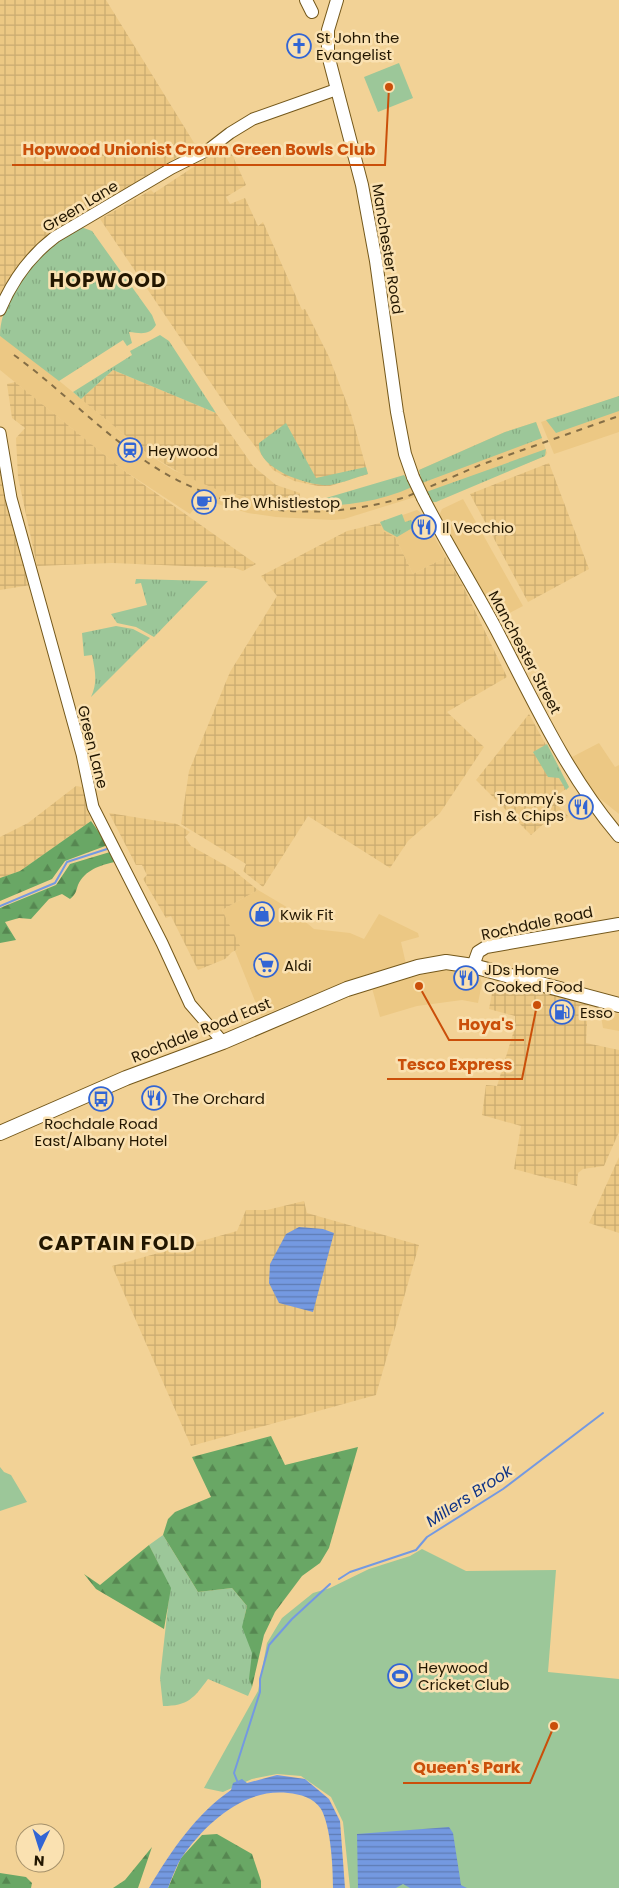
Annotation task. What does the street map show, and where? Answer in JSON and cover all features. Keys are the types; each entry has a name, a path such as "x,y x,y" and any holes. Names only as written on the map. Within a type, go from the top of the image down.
{"highway":[{"name":"Rochdale Road East","path":"0,1133 126,1078 223,1042 347,989 418,967 446,962 473,966 619,1005"}],"main road":[{"path":"306,0 312,12"},
{"name":"Manchester Road","path":"337,0 328,30 328,55 335,90 353,146 362,185 376,262 397,412 405,454 413,476"},
{"name":"Manchester Street","path":"413,476 423,498 493,624 570,770 597,810 619,836"},
{"name":"Rochdale Road","path":"473,966 478,952 486,947 619,924"}],"street":[{"name":"Green Lane","path":"0,310 15,278 42,247 108,206 208,150 230,133 254,119 335,90"},
{"name":"Green Lane","path":"0,433 11,498 82,754 93,807 162,943 190,1004 223,1042"}],"shaded area":[{"path":"0,0 106,0 196,146 66,224 42,242 21,263 0,298"},
{"path":"224,147 231,152 246,185 226,197 230,204 245,198 258,226 263,222 302,310 305,309 329,357 351,414 368,474 330,486 318,486 294,481 273,470 242,429 100,219 151,190 154,193"},
{"path":"0,336 29,356 148,454 173,470 233,494 280,504 315,506 366,501 412,487 415,497 344,519 332,520 276,517 248,513 201,499 190,514 123,470 0,370"},
{"path":"113,370 216,413 253,466 276,485 300,493 299,506 250,498 216,489 187,477 148,454 81,399"},
{"path":"15,382 123,470 256,564 243,571 235,568 112,563 37,566 18,477 16,438 25,428 12,418 7,384"},
{"path":"619,396 619,432 554,454 541,422"},
{"path":"536,422 547,453 545,456 431,502 419,470 505,432"},
{"path":"549,463 589,569 528,602 470,494"},
{"path":"0,464 31,585 0,590"},
{"path":"463,499 523,606 498,619 439,516 442,509"},
{"path":"417,510 420,512 446,557 413,574 395,537 383,531 380,523"},
{"path":"380,523 383,531 395,537 413,574 446,557 462,584 507,677 447,712 484,747 440,813 408,841 390,868 308,816 263,887 243,871 246,864 181,824 189,771 230,672 277,596 261,576 347,531"},
{"path":"529,714 569,787 554,797 553,801 569,817 565,819 557,812 531,835 476,780"},
{"path":"599,743 615,767 619,765 619,814 593,793 573,762 572,757"},
{"path":"76,786 82,787 91,821 20,871 0,878 0,837 28,823"},
{"path":"109,813 177,824 190,832 185,837 191,846 232,869 258,890 222,910 241,948 232,952 225,959 198,970 171,916 166,918 143,879 147,875 142,865 136,865"},
{"path":"258,890 290,909 314,929 350,933 364,939 379,914 418,933 419,937 401,942 406,964 332,987 261,1016 235,951 240,948 222,910"},
{"path":"458,970 480,977 482,983 478,1003 462,1000 417,1006 380,1017 372,988 437,971"},
{"path":"505,978 588,1003 586,1043 619,1050 619,1132 604,1166 583,1169 578,1173 577,1186 514,1169 521,1126 482,1115 486,1085 497,1086 515,1027 515,1016 489,1009 494,983"},
{"path":"609,1012 619,1014 619,1031 603,1028 601,1016"},
{"path":"619,1157 619,1233 589,1223"},
{"path":"304,1201 307,1213 419,1245 376,1395 191,1446 112,1266 237,1231 246,1210 267,1210"}],"green space":[{"path":"399,63 413,98 378,112 364,77"},
{"path":"81,227 92,231 152,315 156,325 147,332 129,332 132,343 127,346 123,340 59,381 0,336 1,323 5,309 18,283 37,259 57,241"},
{"path":"160,335 169,341 216,413 113,370 81,399 73,392 132,355 130,351"},
{"path":"619,396 619,411 556,433 546,420"},
{"path":"536,422 542,438 422,483 419,470 505,432"},
{"path":"286,423 316,478 366,467 368,474 335,484 321,485 298,479 275,468 266,461 260,452 259,443"},
{"path":"546,449 545,456 436,502 431,502 426,492"},
{"path":"404,475 412,487 385,497 342,505 299,506"},
{"path":"402,514 405,522 411,520 414,527 397,537 384,530 380,522"},
{"path":"136,579 208,581 154,637 136,627 117,623 111,614 147,605 141,583 135,584"},
{"path":"116,626 133,629 150,638 91,697 95,686 95,671 92,655 84,656 82,633"},
{"path":"547,744 569,787 566,790 559,778 548,777 533,752"},
{"path":"91,821 108,845 65,861 52,879 0,901 0,878 20,871"},
{"path":"110,852 115,862 89,872 81,880 75,894 70,899 62,894 49,899 31,919 19,918 5,922 16,940 0,943 0,908 56,885 70,864"},
{"path":"271,1436 285,1465 358,1447 329,1548 320,1563 302,1576 275,1612 264,1635 252,1687 249,1679 252,1653 242,1627 247,1606 232,1588 198,1592 163,1535 168,1519 175,1512 211,1497 192,1457"},
{"path":"0,1467 4,1472 11,1475 27,1502 0,1511"},
{"path":"163,1535 198,1592 232,1588 247,1606 244,1626 252,1651 250,1678 252,1687 248,1696 208,1679 190,1700 172,1706 163,1706 160,1678 170,1588 149,1545"},
{"path":"149,1545 171,1588 164,1629 96,1589 84,1574 100,1585"},
{"path":"422,1549 466,1571 556,1570 548,1672 619,1679 619,1888 350,1888 343,1822 331,1797 301,1776 277,1774 252,1779 223,1792 204,1788 258,1691 267,1643 282,1618 313,1593 330,1588 369,1569 410,1556"},
{"path":"217,1834 252,1854 261,1881 261,1888 168,1888 181,1858 202,1835"},
{"path":"152,1847 138,1888 113,1888 125,1880"},
{"path":"0,1873 26,1877 32,1883 31,1888 0,1888"}],"water":[{"path":"299,1227 323,1229 334,1233 313,1312 279,1303 269,1283 270,1264 286,1234"},
{"path":"277,1775 305,1779 329,1799 340,1821 345,1888 333,1888 329,1836 324,1817 318,1805 311,1799 302,1796 288,1793 272,1793 256,1796 241,1802 214,1820 192,1844 180,1861 168,1888 149,1888 185,1834 207,1810 231,1790 233,1783 242,1779 247,1783"},
{"path":"449,1827 453,1833 461,1885 467,1888 410,1888 403,1884 396,1888 358,1888 357,1834"}],"waterway":[{"path":"0,906 55,883 67,862 107,849"},
{"name":"Millers Brook","path":"339,1579 350,1572 416,1550 427,1537 503,1489 603,1413"},
{"name":"Millers Brook","path":"238,1783 234,1773 260,1692 260,1679 269,1645 292,1619 330,1584"}],"railway":[{"path":"14,355 124,446 172,477 203,492 236,503 269,509 303,512 337,510 406,497 480,465 619,416"}],"place":[{"name":"St John the Evangelist","path":"299,46"},
{"name":"Hopwood Unionist Crown Green Bowls Club","path":"389,87"},
{"name":"Heywood","path":"130,450"},
{"name":"The Whistlestop","path":"204,502"},
{"name":"Il Vecchio","path":"424,527"},
{"name":"Tommy's Fish & Chips","path":"581,807"},
{"name":"Kwik Fit","path":"262,914"},
{"name":"Aldi","path":"266,965"},
{"name":"JDs Home Cooked Food","path":"466,978"},
{"name":"Hoya's","path":"419,986"},
{"name":"Tesco Express","path":"537,1005"},
{"name":"Esso","path":"562,1012"},
{"name":"The Orchard","path":"154,1098"},
{"name":"Rochdale Road East/Albany Hotel","path":"101,1099"},
{"name":"Heywood Cricket Club","path":"400,1676"},
{"name":"Queen's Park","path":"554,1726"}],"district":[{"name":"HOPWOOD","path":"108,280"},
{"name":"CAPTAIN FOLD","path":"117,1243"}]}
